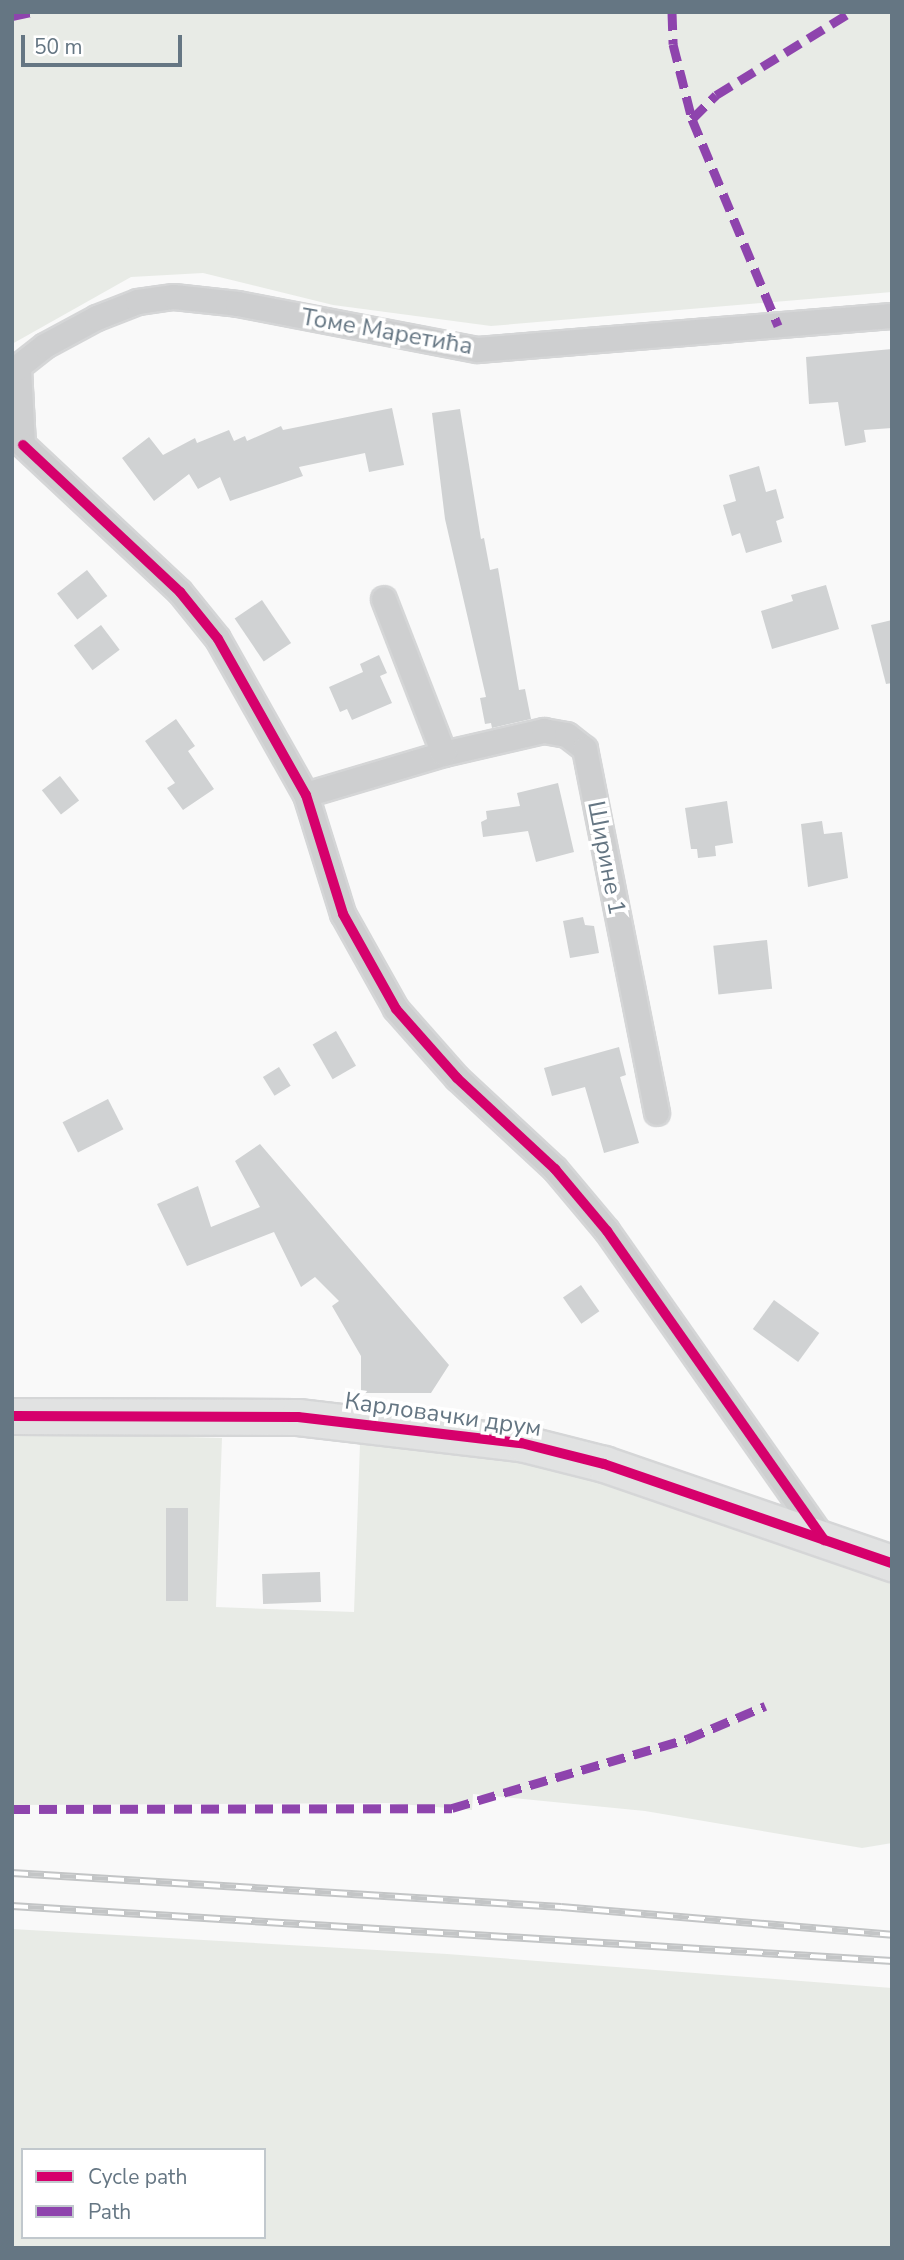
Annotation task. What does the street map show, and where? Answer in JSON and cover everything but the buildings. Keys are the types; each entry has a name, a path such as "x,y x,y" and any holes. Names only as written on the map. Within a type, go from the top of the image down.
{"main road":[{"name":"Карловачки друм","path":"12,1416 298,1417 507,1441 604,1464 892,1563"}],"street":[{"name":"Томе Маретића","path":"18,447 16,370 45,346 97,318 138,302 174,297 238,304 478,350 892,316"},
{"path":"18,447 187,601 231,661 306,795 343,914 396,1009 457,1078 555,1169 607,1231 824,1539"},
{"path":"384,599 444,754"},
{"name":"Ширине 1","path":"306,795 444,754 544,731 567,735 584,749 657,1113"}],"shaded area":[{"path":"12,12 892,12 892,292 491,326 333,305 203,273 131,277 12,344"},
{"path":"12,1432 222,1438 216,1607 354,1612 360,1443 464,1448 599,1476 892,1575 892,1843 862,1848 645,1811 473,1794 472,1810 389,1803 12,1805"},
{"path":"12,1929 447,1954 892,1988 892,2248 12,2248"}],"railway":[{"path":"12,1873 561,1907 892,1935"},
{"path":"12,1906 892,1961"}],"marked path":[{"path":"12,16 31,12"},
{"path":"672,12 673,44 692,119 778,326"},
{"path":"692,119 716,95 851,12"},
{"path":"12,1809 452,1808 687,1739 765,1706"}],"cycle path":[{"path":"23,445 180,592 218,639 306,795 343,914 396,1009 457,1078 555,1169 607,1231 824,1540"},
{"path":"12,1416 298,1417 521,1443 604,1464 892,1563"}]}
